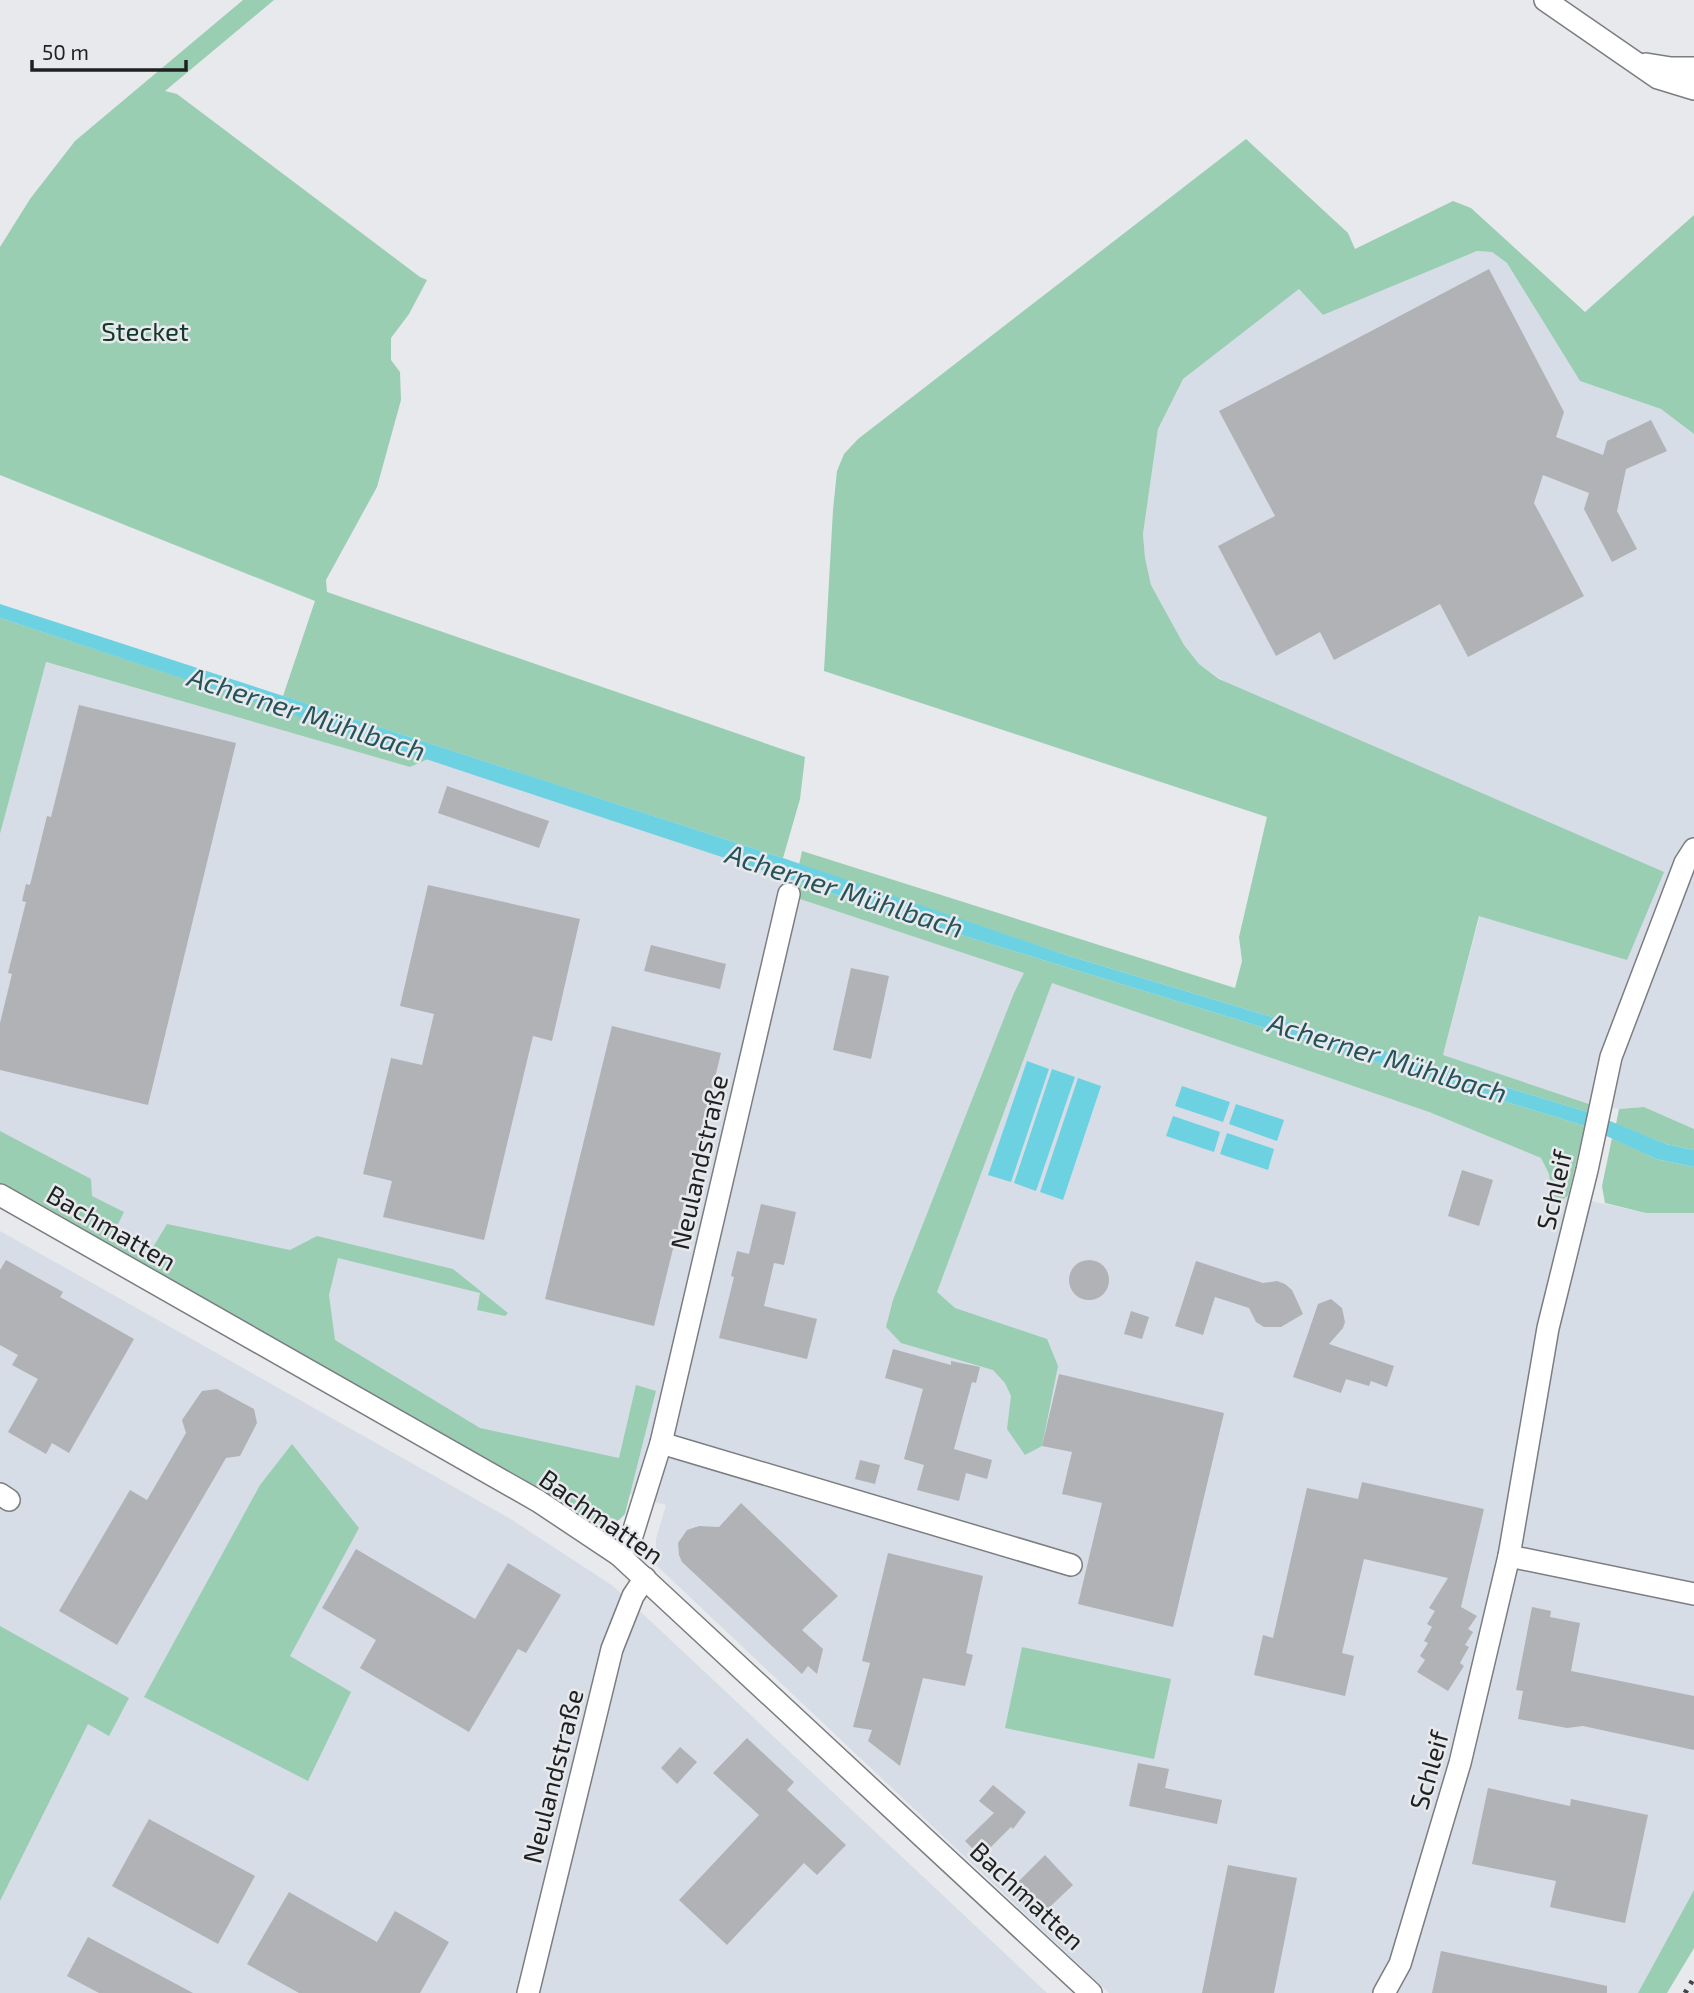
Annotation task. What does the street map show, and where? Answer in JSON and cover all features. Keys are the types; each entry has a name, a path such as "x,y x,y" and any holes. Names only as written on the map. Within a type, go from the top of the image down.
{"street":[{"path":"1545,0 1658,78 1694,89"},
{"path":"1637,62 1671,68 1694,68"},
{"name":"Schleif","path":"1384,1993 1400,1964 1461,1763 1509,1556 1548,1328 1587,1170 1611,1057 1685,863 1694,849"},
{"name":"Neulandstraße","path":"619,1555 631,1539 662,1443 789,894"},
{"name":"Bachmatten","path":"3,1203 537,1501 619,1555 1091,1993"},
{"path":"662,1443 1071,1565"},
{"path":"1509,1556 1694,1594"},
{"name":"Neulandstraße","path":"528,1993 612,1649 633,1596 645,1578"}],"shaded area":[{"path":"1477,251 1492,252 1507,263 1580,381 1661,409 1694,434 1694,1129 1644,1107 1619,1109 1589,1104 1443,1055 1480,915 1627,960 1199,664 1184,645 1151,585 1143,534 1158,429 1182,379 1299,289 1323,315"},
{"path":"45,662 410,767 428,759 797,882 795,897 1429,1112 1541,1158 1549,1174 1551,1195 1560,1200 1568,1196 1646,1213 1694,1213 1694,1890 1638,1993 1109,1993 656,1565 656,1539 666,1505 465,1447 107,1234 0,1143 0,834"},
{"path":"0,1231 509,1518 613,1586 1047,1993 0,1993"}],"green space":[{"name":"Stecket","path":"243,0 274,0 165,91 177,94 427,280 409,314 391,338 391,360 400,372 401,400 377,487 326,580 327,592 805,757 800,799 783,858 283,696 315,601 0,475 0,247 30,199 75,141"},
{"path":"1246,139 1348,233 1355,249 1453,201 1471,208 1585,312 1694,215 1694,434 1661,409 1580,381 1507,263 1492,252 1477,251 1323,315 1299,289 1183,379 1158,429 1143,534 1151,585 1184,645 1199,664 1219,679 1664,872 1627,960 1479,916 1443,1055 1589,1104 1588,1112 1066,955 799,865 802,851 1235,988 1242,961 1239,937 1267,817 824,671 833,510 837,471 844,454 858,439"},
{"path":"0,618 428,759 410,767 46,662 0,834"},
{"path":"797,882 912,920 1585,1126 1568,1196 1560,1201 1551,1195 1549,1174 1541,1158 1429,1112 1052,983 937,1292 955,1308 1047,1339 1058,1366 1042,1446 1025,1455 1007,1429 1011,1396 1005,1383 993,1370 901,1343 886,1327 893,1300 1024,973 794,897"},
{"path":"1644,1107 1694,1129 1694,1150 1666,1144 1616,1124 1619,1109"},
{"path":"0,1131 91,1179 92,1196 124,1212 111,1238 147,1257 167,1224 290,1250 317,1236 453,1269 508,1313 505,1316 477,1310 480,1293 338,1258 329,1295 335,1340 480,1428 619,1458 636,1385 656,1391 625,1514 605,1526 593,1521 0,1183"},
{"path":"1612,1138 1656,1159 1694,1167 1694,1213 1646,1213 1605,1203 1602,1186"},
{"path":"292,1444 359,1528 290,1656 351,1692 308,1781 144,1697 260,1485"},
{"path":"0,1626 129,1698 109,1736 88,1724 0,1901"},
{"path":"1022,1647 1171,1679 1154,1759 1005,1728"},
{"path":"1694,1890 1694,1948 1667,1993 1638,1993"}],"water":[{"name":"Acherner Mühlbach","path":"0,604 783,858 1066,955 1588,1112 1666,1144 1694,1150 1694,1167 1656,1159 1585,1126 912,920 0,618"},
{"path":"1027,1061 1049,1069 1011,1182 988,1175"},
{"path":"1052,1069 1075,1077 1036,1191 1014,1183"},
{"path":"1078,1078 1101,1086 1063,1200 1040,1192"},
{"path":"1182,1086 1230,1102 1223,1122 1175,1106"},
{"path":"1236,1104 1284,1120 1277,1141 1229,1124"},
{"path":"1173,1116 1220,1132 1214,1152 1166,1136"},
{"path":"1227,1133 1274,1149 1268,1170 1220,1154"}],"building":[{"path":"1489,269 1564,412 1556,437 1603,455 1607,441 1651,420 1667,451 1626,469 1617,511 1637,549 1612,562 1584,509 1589,493 1543,475 1534,503 1584,596 1468,657 1440,604 1334,660 1320,632 1276,656 1218,546 1275,516 1219,411"},
{"path":"79,705 236,743 148,1105 0,1070 0,1023 12,974 8,973 26,902 22,901 26,884 30,885 47,816 51,817"},
{"path":"447,786 549,821 539,848 438,813"},
{"path":"428,885 580,919 552,1041 533,1036 484,1240 383,1217 392,1181 363,1174 391,1058 422,1065 434,1014 400,1006"},
{"path":"651,945 726,964 720,989 644,971"},
{"path":"851,968 889,976 871,1059 833,1050"},
{"path":"612,1026 721,1053 654,1326 545,1299"},
{"path":"1462,1170 1493,1180 1479,1226 1448,1216"},
{"path":"761,1204 796,1212 784,1265 774,1263 764,1306 817,1319 807,1359 719,1338 734,1277 731,1276 737,1251 749,1254"},
{"path":"6,1260 63,1292 60,1297 134,1339 69,1453 52,1443 46,1454 8,1432 38,1379 12,1365 18,1355 0,1345 0,1270"},
{"path":"1089,1260 1103,1266 1109,1280 1103,1294 1089,1300 1075,1294 1069,1280 1075,1266"},
{"path":"1196,1261 1263,1283 1277,1281 1285,1284 1292,1290 1303,1314 1281,1327 1264,1327 1256,1322 1249,1308 1215,1297 1203,1335 1175,1326"},
{"path":"1331,1299 1342,1308 1345,1322 1329,1344 1394,1366 1387,1387 1371,1381 1369,1386 1346,1379 1341,1393 1293,1377 1318,1304"},
{"path":"1131,1311 1149,1317 1142,1339 1124,1334"},
{"path":"893,1349 951,1365 951,1361 980,1367 976,1383 972,1382 954,1449 992,1460 987,1479 966,1473 959,1501 917,1490 924,1465 904,1459 923,1389 885,1378"},
{"path":"1059,1374 1224,1413 1173,1627 1078,1604 1102,1503 1062,1494 1072,1452 1042,1446"},
{"path":"217,1389 254,1409 257,1423 240,1456 226,1458 117,1645 59,1611 130,1490 147,1500 186,1433 182,1420 202,1391"},
{"path":"860,1460 880,1465 875,1484 855,1479"},
{"path":"1362,1482 1484,1509 1461,1607 1477,1616 1468,1629 1473,1632 1465,1645 1469,1647 1460,1663 1464,1666 1448,1691 1417,1672 1425,1660 1420,1656 1428,1643 1424,1641 1432,1627 1427,1624 1435,1611 1429,1608 1448,1578 1364,1559 1342,1653 1354,1656 1345,1696 1254,1675 1263,1635 1273,1638 1307,1488 1358,1499"},
{"path":"741,1503 838,1596 802,1630 823,1649 817,1674 808,1666 802,1674 682,1562 678,1543 687,1530 699,1526 719,1527"},
{"path":"356,1549 475,1619 508,1563 561,1595 526,1653 518,1649 469,1732 360,1668 376,1640 322,1608"},
{"path":"888,1553 983,1576 966,1653 973,1655 965,1686 923,1678 900,1766 868,1741 872,1730 853,1727 870,1663 862,1661"},
{"path":"1532,1607 1551,1611 1550,1617 1580,1623 1571,1671 1694,1696 1694,1750 1583,1726 1567,1728 1518,1719 1523,1691 1516,1690"},
{"path":"747,1738 794,1782 787,1790 846,1845 817,1875 804,1863 727,1945 679,1900 759,1815 713,1773"},
{"path":"680,1747 697,1762 677,1784 661,1768"},
{"path":"1138,1763 1169,1769 1165,1788 1222,1800 1217,1824 1129,1806"},
{"path":"993,1785 1026,1812 1013,1829 1011,1827 981,1857 965,1841 994,1813 979,1801"},
{"path":"1488,1788 1570,1806 1571,1799 1648,1815 1625,1923 1550,1907 1556,1881 1472,1864"},
{"path":"149,1819 255,1876 218,1944 112,1886"},
{"path":"1045,1855 1073,1885 1038,1918 1010,1890"},
{"path":"1228,1865 1297,1878 1274,1993 1202,1993"},
{"path":"289,1892 377,1942 395,1911 449,1942 420,1993 299,1993 247,1964"},
{"path":"88,1937 193,1993 99,1993 67,1976"},
{"path":"1441,1951 1607,1986 1607,1993 1432,1993"}],"railway":[{"path":"1685,1993 1694,1978"}]}
